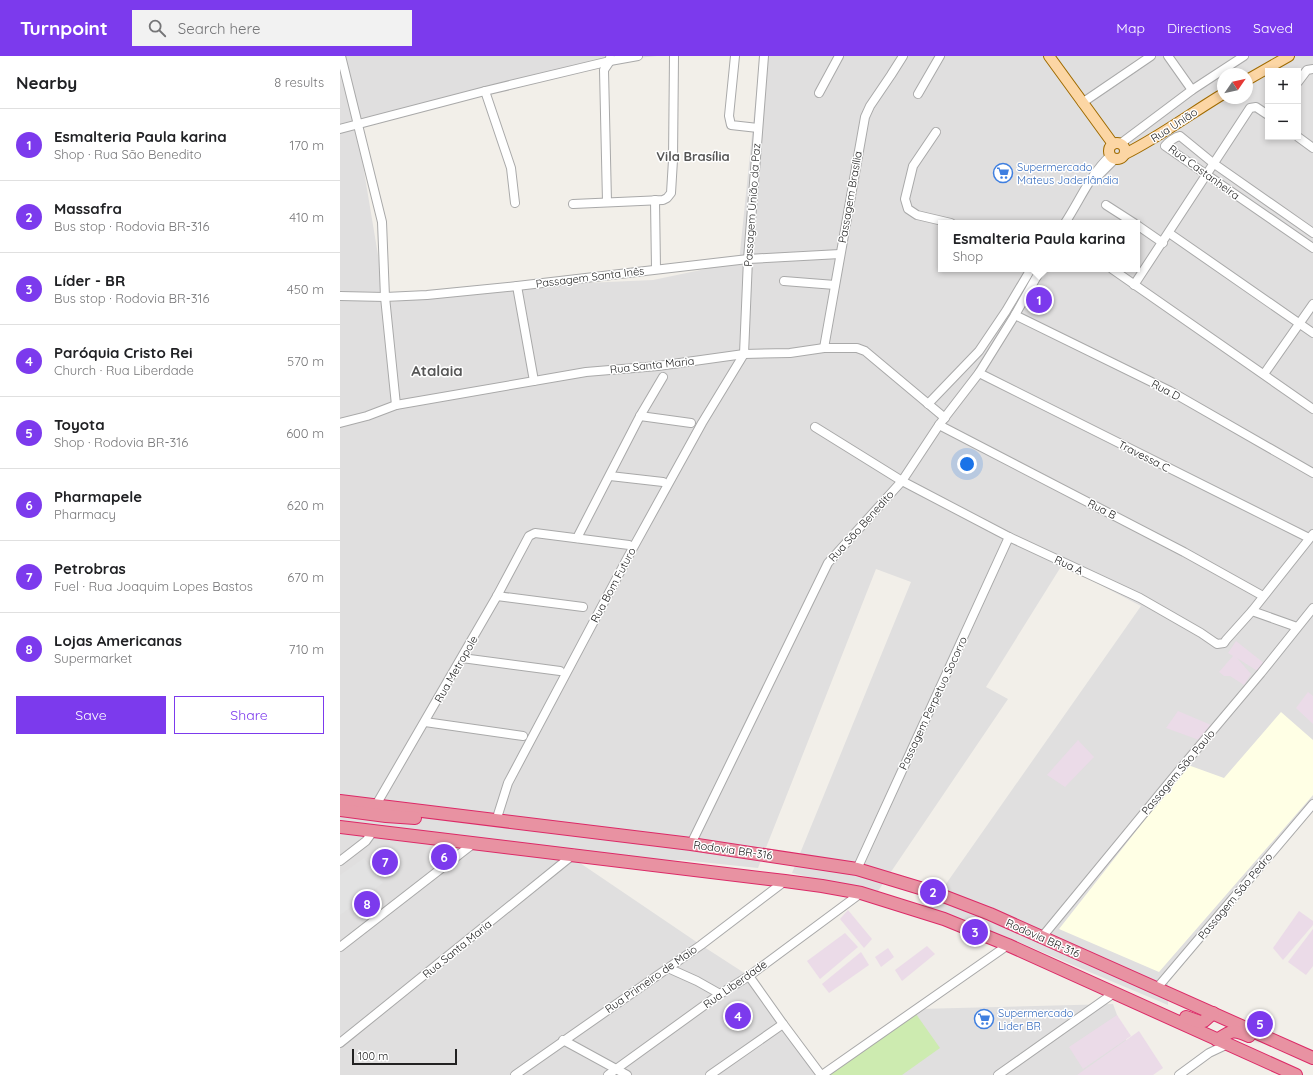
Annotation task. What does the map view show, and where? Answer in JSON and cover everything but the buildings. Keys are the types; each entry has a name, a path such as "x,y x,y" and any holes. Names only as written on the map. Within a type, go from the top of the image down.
{"highway":[{"name":"Rodovia BR-316","path":"340,801 691,844 857,869 933,892 990,914 1213,1012 1313,1058"},
{"path":"340,810 386,816 428,819 447,814"},
{"name":"Rodovia BR-316","path":"340,827 574,854 822,886 861,893 944,919 1008,946 1296,1075"},
{"path":"1131,1001 1155,1003 1200,1022 1204,1021 1213,1012"},
{"path":"1223,1042 1232,1031 1236,1031 1306,1062 1313,1063"}],"main road":[{"path":"1253,77 1289,56"},
{"path":"1054,57 1082,103 1117,144 1125,149 1125,154 1120,159 1112,157 1110,148 1117,144"},
{"name":"Rua União","path":"1125,154 1144,144 1217,98"}],"street":[{"path":"340,56 382,222 385,297 396,405"},
{"path":"340,129 610,58 638,56"},
{"path":"573,204 659,200 667,198 671,193 673,160 674,56"},
{"path":"735,56 729,116 731,125 758,128"},
{"name":"Passagem União da Paz","path":"744,354 748,259 764,56"},
{"path":"819,93 839,56"},
{"name":"Passagem Brasília","path":"824,348 865,117 870,106 903,56"},
{"path":"918,94 940,56"},
{"path":"1082,103 1151,56"},
{"path":"1168,56 1192,90"},
{"path":"1117,144 1192,90 1244,56"},
{"path":"607,202 604,70 610,58"},
{"path":"1301,79 1310,70"},
{"path":"485,91 511,168 515,203"},
{"path":"1134,285 1250,108 1256,107 1265,113"},
{"path":"936,132 913,166 905,199 908,209 917,215 939,220"},
{"name":"Rua Castanheira","path":"1313,233 1213,163 1180,136 1176,137 1167,144 1166,146 1313,248"},
{"path":"1301,139 1313,148"},
{"path":"1067,220 1100,166 1112,157"},
{"path":"656,269 659,200"},
{"path":"1106,205 1129,220"},
{"path":"1140,227 1163,242"},
{"path":"1169,233 1313,333"},
{"name":"Passagem Santa Inês","path":"340,296 385,297 517,286 748,259 840,254"},
{"path":"928,404 979,351 1006,311 1029,272"},
{"name":"Rua São Benedito","path":"691,844 822,571 841,547 902,481 939,425 979,373 1039,272"},
{"path":"1116,272 1313,409"},
{"path":"784,281 835,285"},
{"path":"517,286 534,381"},
{"path":"1264,374 1313,304"},
{"name":"Rua D","path":"1015,315 1170,391 1313,473"},
{"name":"Rua Santa Maria","path":"340,423 367,416 396,405 586,372 663,365 744,354 790,353 824,348 857,348 865,350 944,418"},
{"name":"Rua Bom Futuro","path":"496,821 508,783 522,756 628,557 702,423 744,354"},
{"name":"Travessa C","path":"979,373 1311,536"},
{"path":"629,544 578,538 640,416 663,377"},
{"path":"640,416 691,423"},
{"name":"Rua B","path":"939,425 1184,552 1263,596"},
{"name":"Rua A","path":"815,427 902,481 1009,537 1140,598 1201,633 1217,644 1224,642 1252,611"},
{"path":"610,476 663,482"},
{"name":"Rua Metropole","path":"376,805 462,658 529,536 535,533 578,538"},
{"path":"1297,627 1252,611 1311,536"},
{"name":"Passagem Perpetuo Socorro","path":"857,869 1009,537"},
{"path":"497,596 583,607"},
{"name":"Passagem São Paulo","path":"1042,937 1313,608"},
{"path":"462,658 560,671"},
{"path":"425,722 523,736"},
{"name":"Passagem São Pedro","path":"1157,988 1313,804"},
{"path":"340,861 366,841 374,830"},
{"path":"340,947 475,842"},
{"name":"Rua Santa Maria","path":"340,1043 574,854"},
{"name":"Rua Primeiro de Maio","path":"515,1075 701,945 785,881"},
{"name":"Rua Liberdade","path":"608,1075 720,994 749,976 861,893"},
{"path":"749,976 822,1075 1008,946"},
{"path":"668,968 697,981 720,994"},
{"path":"998,1075 1114,993"},
{"path":"710,1075 783,1024"},
{"path":"563,1040 627,1075"},
{"path":"1179,1075 1223,1042"},
{"path":"1209,1053 1223,1042"}],"shaded area":[{"path":"340,56 657,56 610,61 606,66 358,124 357,129 385,297 383,303 517,286 653,280 739,262 760,56 1313,56 1313,811 1168,982 1168,1005 1002,935 927,911 1141,606 1062,565 986,687 1008,699 876,894 792,873 911,582 876,569 758,868 682,860 580,863 749,976 821,1075 340,1075"},
{"path":"1236,641 1265,664 1259,672 1237,658 1251,674 1244,685 1230,676 1224,676 1219,672 1233,656 1228,653"},
{"path":"1308,692 1313,696 1313,724 1296,708"},
{"path":"1178,711 1211,725 1199,740 1166,728"},
{"path":"1281,712 1313,740 1313,795 1159,972 1059,929 1188,765 1224,778"},
{"path":"1078,740 1094,757 1065,787 1047,775"},
{"path":"364,858 383,883 340,915 340,875"},
{"path":"848,910 872,939 864,948 840,919"},
{"path":"1299,911 1313,921 1313,925 1283,960 1273,948"},
{"path":"1313,929 1313,966 1306,975 1288,962"},
{"path":"845,933 858,947 820,979 807,961"},
{"path":"927,946 935,954 902,981 895,970"},
{"path":"888,948 894,957 881,967 875,957"},
{"path":"861,952 869,965 829,993 822,984"},
{"path":"1113,1004 1139,1075 822,1075 917,1009"},
{"path":"1117,1015 1131,1036 1083,1069 1069,1047"},
{"path":"1139,1031 1163,1068 1153,1075 1077,1075"}],"green space":[{"path":"916,1014 940,1048 902,1075 828,1075"}],"place":[{"name":"Supermercado Mateus Jaderlândia","path":"1003,173"},
{"name":"Esmalteria Paula karina","path":"1039,300"},
{"name":"Pharmapele","path":"444,857"},
{"name":"Petrobras","path":"385,862"},
{"name":"Massafra","path":"933,892"},
{"name":"Lojas Americanas","path":"367,904"},
{"name":"Líder - BR","path":"975,932"},
{"name":"Paróquia Cristo Rei","path":"738,1016"},
{"name":"Supermercado Lider BR","path":"984,1019"},
{"name":"Toyota","path":"1260,1024"}],"district":[{"name":"Vila Brasília","path":"693,156"},
{"name":"Atalaia","path":"437,370"}]}
